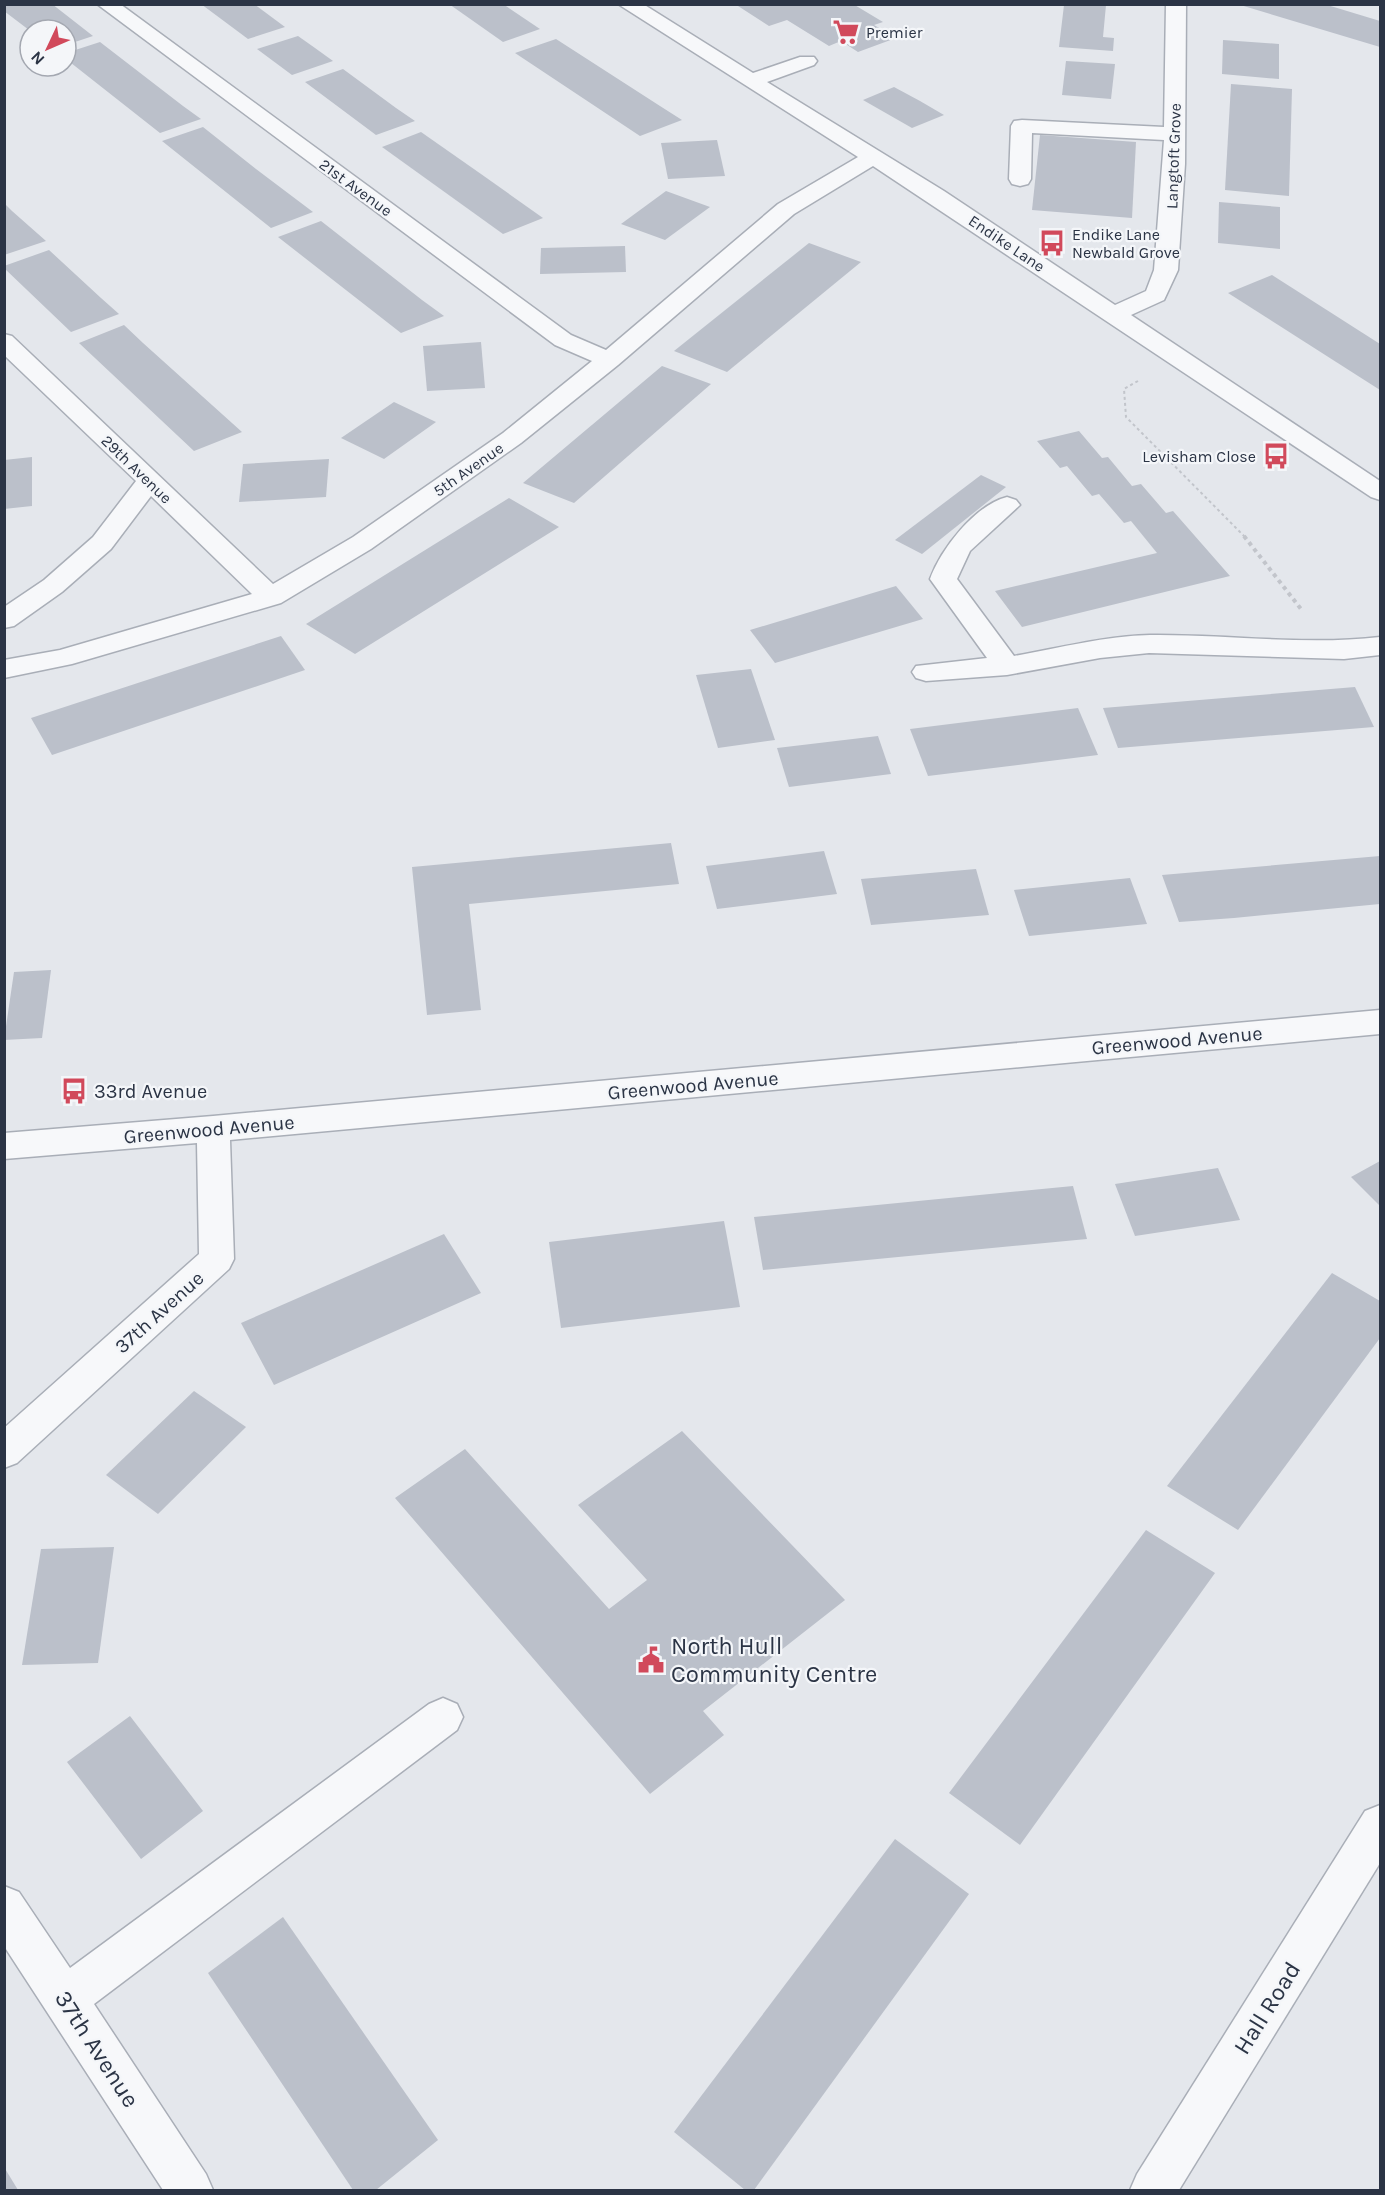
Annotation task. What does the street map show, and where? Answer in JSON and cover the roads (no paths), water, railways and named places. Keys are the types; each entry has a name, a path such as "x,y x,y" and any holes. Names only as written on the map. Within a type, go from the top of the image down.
{"street":[{"name":"21st Avenue","path":"107,4 564,339 609,360"},
{"name":"Endike Lane","path":"628,4 936,196 1380,492"},
{"name":"Langtoft Grove","path":"1114,314 1156,295 1166,270 1174,164 1176,4"},
{"path":"750,81 807,61"},
{"path":"1020,179 1022,126 1174,134"},
{"name":"5th Avenue","path":"4,669 62,658 271,597 372,537 512,438 609,360 786,210 873,157"},
{"name":"29th Avenue","path":"4,341 271,597"},
{"path":"4,620 52,586 102,543 149,481"},
{"path":"1006,505 963,541 949,560 943,579 1007,666"},
{"path":"926,672 1007,666 1100,649 1149,644 1327,650 1380,646"},
{"name":"Greenwood Avenue","path":"4,1146 213,1129 1380,1022"},
{"name":"37th Avenue","path":"4,1452 217,1259 213,1129"},
{"path":"64,1999 442,1717"},
{"name":"Hall Road","path":"1153,2190 1380,1825"},
{"name":"37th Avenue","path":"4,1907 190,2190"}],"place":[{"name":"Premier","path":"846,32"},
{"name":"Endike Lane Newbald Grove","path":"1052,243"},
{"name":"Levisham Close","path":"1276,456"},
{"name":"33rd Avenue","path":"74,1091"},
{"name":"North Hull Community Centre","path":"651,1660"}]}
